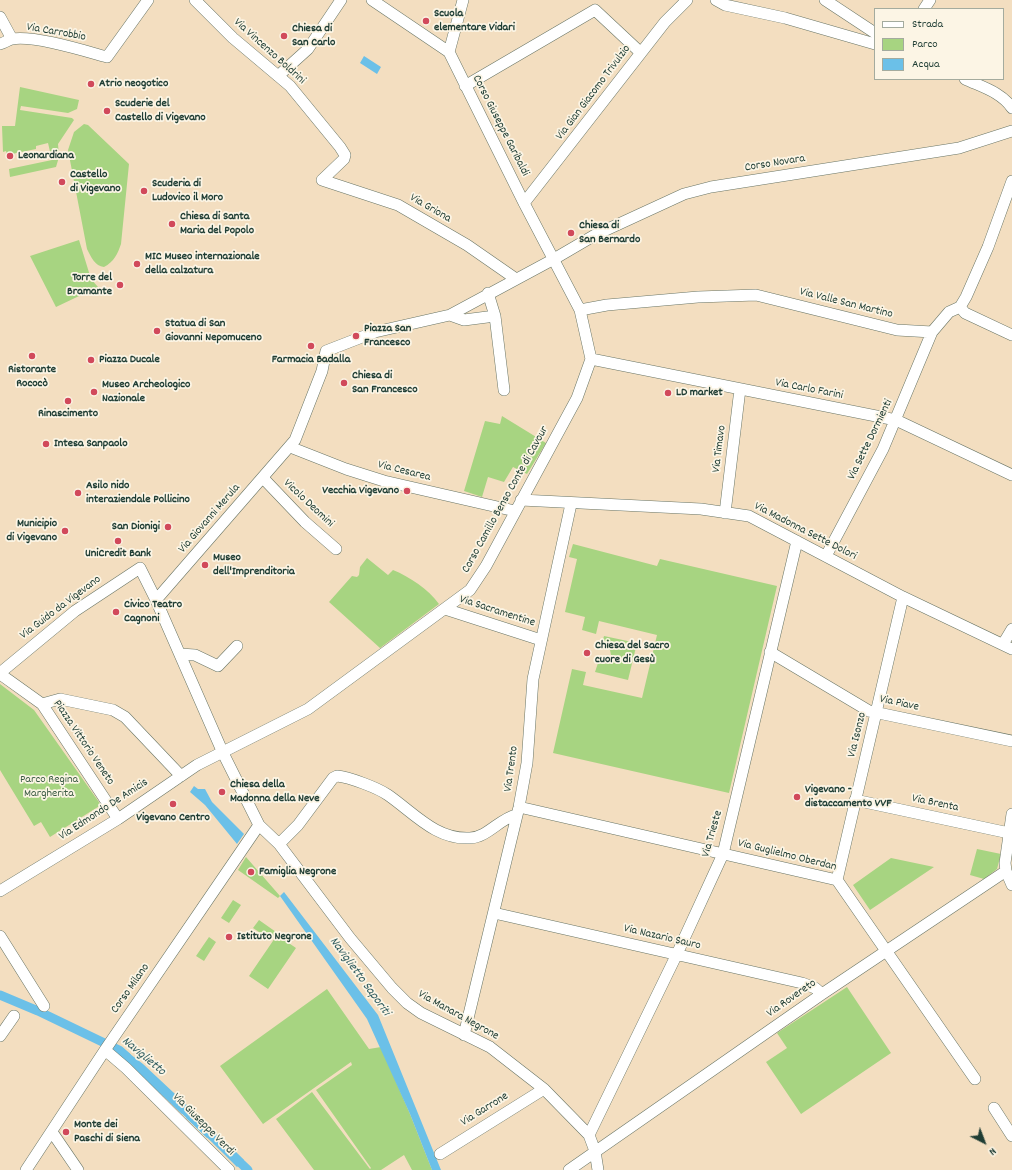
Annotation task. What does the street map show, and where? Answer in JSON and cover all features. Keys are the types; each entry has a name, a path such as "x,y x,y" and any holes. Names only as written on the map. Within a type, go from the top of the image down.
{"street":[{"name":"Via Carrobbio","path":"0,44 12,39 64,45 107,57 148,0"},
{"name":"Via Vincenzo Boldrini","path":"195,0 234,38 290,86 345,155 344,159 322,180"},
{"path":"278,76 308,49 341,0"},
{"path":"372,0 449,52 463,0"},
{"name":"Via Gian Giacomo Trivulzio","path":"524,203 665,22 687,0"},
{"path":"716,0 725,5 785,18 874,44"},
{"path":"826,0 874,32"},
{"path":"466,86 595,10 641,53"},
{"path":"0,17 12,39"},
{"name":"Corso Giuseppe Garibaldi","path":"449,52 524,203 554,259"},
{"path":"967,80 997,94 1007,101 1012,108"},
{"name":"Corso Novara","path":"450,315 488,293 554,259 595,235 684,194 711,187 960,148 1012,131"},
{"name":"Via Griona","path":"322,180 398,205 467,245 516,279"},
{"path":"932,332 948,312 960,307 988,247 1011,185"},
{"path":"554,259 580,310 591,359"},
{"path":"488,293 495,316 504,390"},
{"name":"Via Valle San Martino","path":"580,310 608,305 698,297 756,295 897,330 932,332"},
{"path":"960,307 966,313 1012,335"},
{"path":"450,315 464,320 495,316"},
{"name":"Via Giovanni Merula","path":"156,600 295,440 308,410 330,350 375,332 450,315"},
{"name":"Via Sette Dormienti","path":"826,556 896,420 932,332"},
{"name":"Via Carlo Farini","path":"591,359 896,420 1012,475"},
{"name":"Corso Camillo Benso Conte di Cavour","path":"223,753 308,710 470,590 476,583 577,398 591,359"},
{"name":"Via Timavo","path":"726,513 740,389"},
{"name":"Via Cesarea","path":"286,450 384,481 515,511"},
{"name":"Vicolo Deomini","path":"263,478 305,522 336,549"},
{"name":"Via Madonna Sette Dolori","path":"521,500 571,504 701,510 749,516 903,597 1007,646"},
{"name":"Via Trento","path":"464,1034 494,913 527,763 533,679 571,504"},
{"name":"Via Trieste","path":"589,1135 677,954 723,854 797,541"},
{"name":"Via Manara Negrone","path":"140,568 156,600 223,753 259,825 279,844 350,938 392,988 421,1013 490,1047 544,1089 589,1135 595,1151 598,1170"},
{"name":"Via Guido da Vigevano","path":"0,674 75,611 140,568"},
{"name":"Via Isonzo","path":"836,880 903,597"},
{"name":"Via Sacramentine","path":"445,609 541,640"},
{"path":"1007,646 1012,629"},
{"path":"180,654 195,655 218,666 237,646"},
{"name":"Via Piave","path":"770,652 869,711 1012,741"},
{"name":"Piazza Vittorio Veneto","path":"0,674 42,704 118,819"},
{"path":"42,704 60,699 113,710 125,717 181,776"},
{"name":"Via Edmondo De Amicis","path":"0,891 118,819 197,765 223,753"},
{"path":"279,844 298,825 333,778 337,776 382,791 412,815 450,837 472,838 484,834 517,811"},
{"name":"Via Brenta","path":"855,800 1009,833"},
{"name":"Via Guglielmo Oberdan","path":"517,811 723,854 836,880 975,1079"},
{"path":"1012,814 1009,833 1008,865 1012,884"},
{"name":"Corso Milano","path":"26,1170 105,1050 259,825"},
{"name":"Via Rovereto","path":"569,1170 1008,865"},
{"name":"Via Nazario Sauro","path":"494,913 802,983 810,986 822,994"},
{"path":"0,936 44,1006"},
{"path":"0,1036 14,1016"},
{"name":"Via Giuseppe Verdi","path":"105,1050 126,1068 229,1170"},
{"name":"Via Garrone","path":"440,1154 544,1089"},
{"path":"994,1108 1012,1136"},
{"path":"52,1132 78,1170"}],"green space":[{"path":"20,87 79,100 77,109 68,113 21,106 20,110 72,118 74,120 58,144 59,157 56,167 10,177 9,169 52,160 48,143 36,146 36,149 7,155 6,151 3,152 2,126 15,126"},
{"path":"84,124 88,125 129,164 121,244 115,257 104,267 96,263 87,249 68,150 74,132"},
{"path":"79,240 91,279 98,287 56,307 30,256"},
{"path":"502,416 546,443 527,474 513,467 504,482 488,477 482,497 464,491 485,421 500,424"},
{"path":"573,544 657,566 660,559 777,586 729,793 553,753 572,669 586,672 583,685 642,698 657,635 599,621 596,634 582,630 585,617 565,612 577,559 569,557"},
{"path":"367,558 388,575 393,570 406,576 430,593 439,604 380,648 329,602 352,576 357,577 359,575 360,567"},
{"path":"604,636 637,643 628,680 595,672 598,663 607,663 611,655 610,650 601,646"},
{"name":"Parco Regina Margherita","path":"0,684 34,710 101,805 50,837 41,822 34,826 0,770"},
{"path":"977,849 1001,854 997,869 984,879 970,875"},
{"path":"246,857 280,896 278,898 238,870"},
{"path":"891,858 934,867 870,910 853,885"},
{"path":"233,900 241,905 229,923 221,918"},
{"path":"259,920 276,932 271,940 253,928"},
{"path":"277,935 296,948 268,989 249,976"},
{"path":"209,937 216,942 204,961 196,956"},
{"path":"847,987 891,1053 801,1114 766,1062 787,1048 777,1033"},
{"path":"327,989 369,1049 381,1047 432,1170 412,1170 404,1155 381,1170 314,1170 276,1119 312,1092 370,1169 371,1168 316,1090 352,1065 351,1062 263,1124 220,1066"}],"water":[{"path":"364,56 381,67 377,74 360,63"},
{"path":"194,786 198,789 205,789 212,802 244,834 237,844 205,805 190,792"},
{"path":"284,892 378,1015 441,1170 432,1170 410,1114 367,1019 280,896"},
{"path":"121,1047 143,1064 189,1107 182,1114 117,1053"},
{"path":"194,1111 214,1131 207,1138 186,1118"},
{"path":"220,1136 244,1160 237,1167 213,1143"}],"waterway":[{"name":"Naviglietto","path":"0,995 38,1011 119,1050 127,1057"},
{"name":"Naviglietto","path":"176,1102 248,1170"}],"place":[{"name":"Scuola elementare Vidari","path":"426,21"},
{"name":"Chiesa di San Carlo","path":"284,36"},
{"name":"Atrio neogotico","path":"91,84"},
{"name":"Scuderie del Castello di Vigevano","path":"107,111"},
{"name":"Leonardiana","path":"10,156"},
{"name":"Castello di Vigevano","path":"62,182"},
{"name":"Scuderia di Ludovico il Moro","path":"144,191"},
{"name":"Chiesa di Santa Maria del Popolo","path":"172,224"},
{"name":"Chiesa di San Bernardo","path":"571,233"},
{"name":"MIC Museo internazionale della calzatura","path":"137,264"},
{"name":"Torre del Bramante","path":"120,285"},
{"name":"Statua di San Giovanni Nepomuceno","path":"157,331"},
{"name":"Piazza San Francesco","path":"356,336"},
{"name":"Farmacia Badalla","path":"311,346"},
{"name":"Ristorante Rococò","path":"32,356"},
{"name":"Piazza Ducale","path":"91,360"},
{"name":"Chiesa di San Francesco","path":"344,383"},
{"name":"Museo Archeologico Nazionale","path":"94,392"},
{"name":"LD market","path":"668,393"},
{"name":"Rinascimento","path":"68,401"},
{"name":"Intesa Sanpaolo","path":"46,444"},
{"name":"Vecchia Vigevano","path":"407,491"},
{"name":"Asilo nido interaziendale Pollicino","path":"78,493"},
{"name":"San Dionigi","path":"168,527"},
{"name":"Municipio di Vigevano","path":"65,531"},
{"name":"UniCredit Bank","path":"118,541"},
{"name":"Museo dell'Imprenditoria","path":"205,565"},
{"name":"Civico Teatro Cagnoni","path":"116,612"},
{"name":"Chiesa del Sacro cuore di Gesù","path":"587,653"},
{"name":"Chiesa della Madonna della Neve","path":"222,792"},
{"name":"Vigevano - distaccamento VVF","path":"797,797"},
{"name":"Vigevano Centro","path":"173,804"},
{"name":"Famiglia Negrone","path":"251,872"},
{"name":"Istituto Negrone","path":"229,937"},
{"name":"Monte dei Paschi di Siena","path":"66,1132"}],"water label":[{"name":"Naviglietto Saporiti","path":"359,977"}]}
